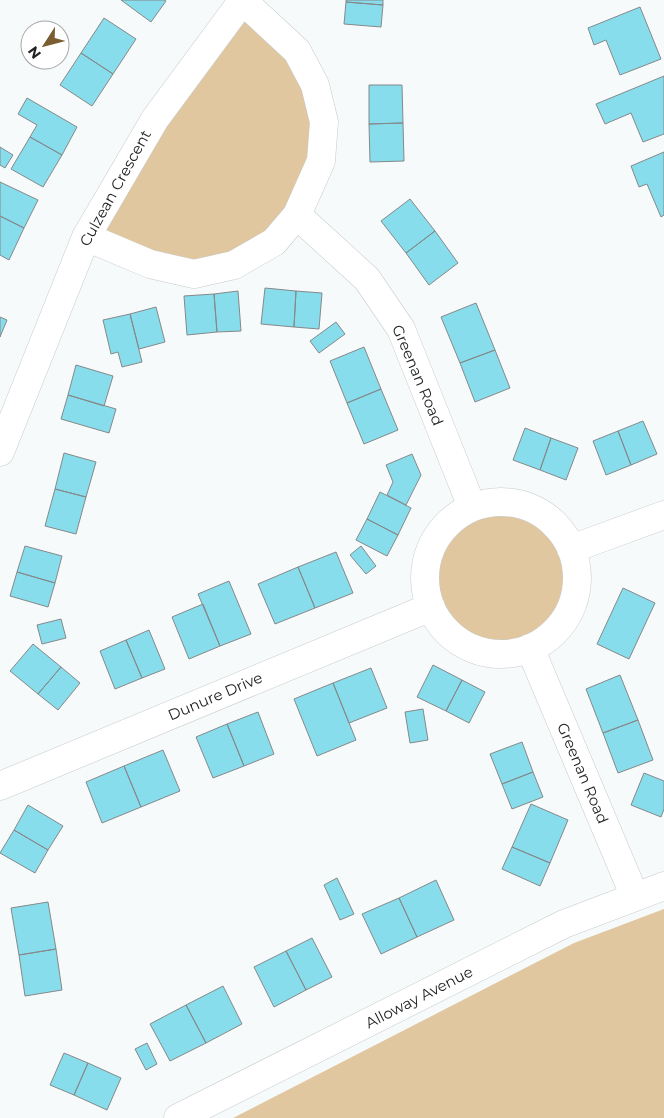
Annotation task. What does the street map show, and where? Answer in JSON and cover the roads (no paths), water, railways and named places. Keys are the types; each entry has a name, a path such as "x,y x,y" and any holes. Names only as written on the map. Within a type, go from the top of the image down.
{"street":[{"path":"86,238 150,264 194,274 234,265 274,242 297,215 321,160 324,122 315,85 297,52 243,0"},
{"name":"Culzean Crescent","path":"0,452 86,238 155,119 243,0"},
{"name":"Greenan Road","path":"297,215 367,279 401,329 472,507"},
{"path":"495,502 518,504 541,513 559,528 571,549 577,572 575,596 566,618 550,636 530,648 507,654 483,652 461,643 443,627 431,607 425,584 427,560 436,538 451,520 472,507 495,502"},
{"path":"571,549 664,515"},
{"name":"Dunure Drive","path":"0,786 431,607"},
{"name":"Greenan Road","path":"530,648 635,897"},
{"name":"Alloway Avenue","path":"178,1118 564,924 664,886"}]}
